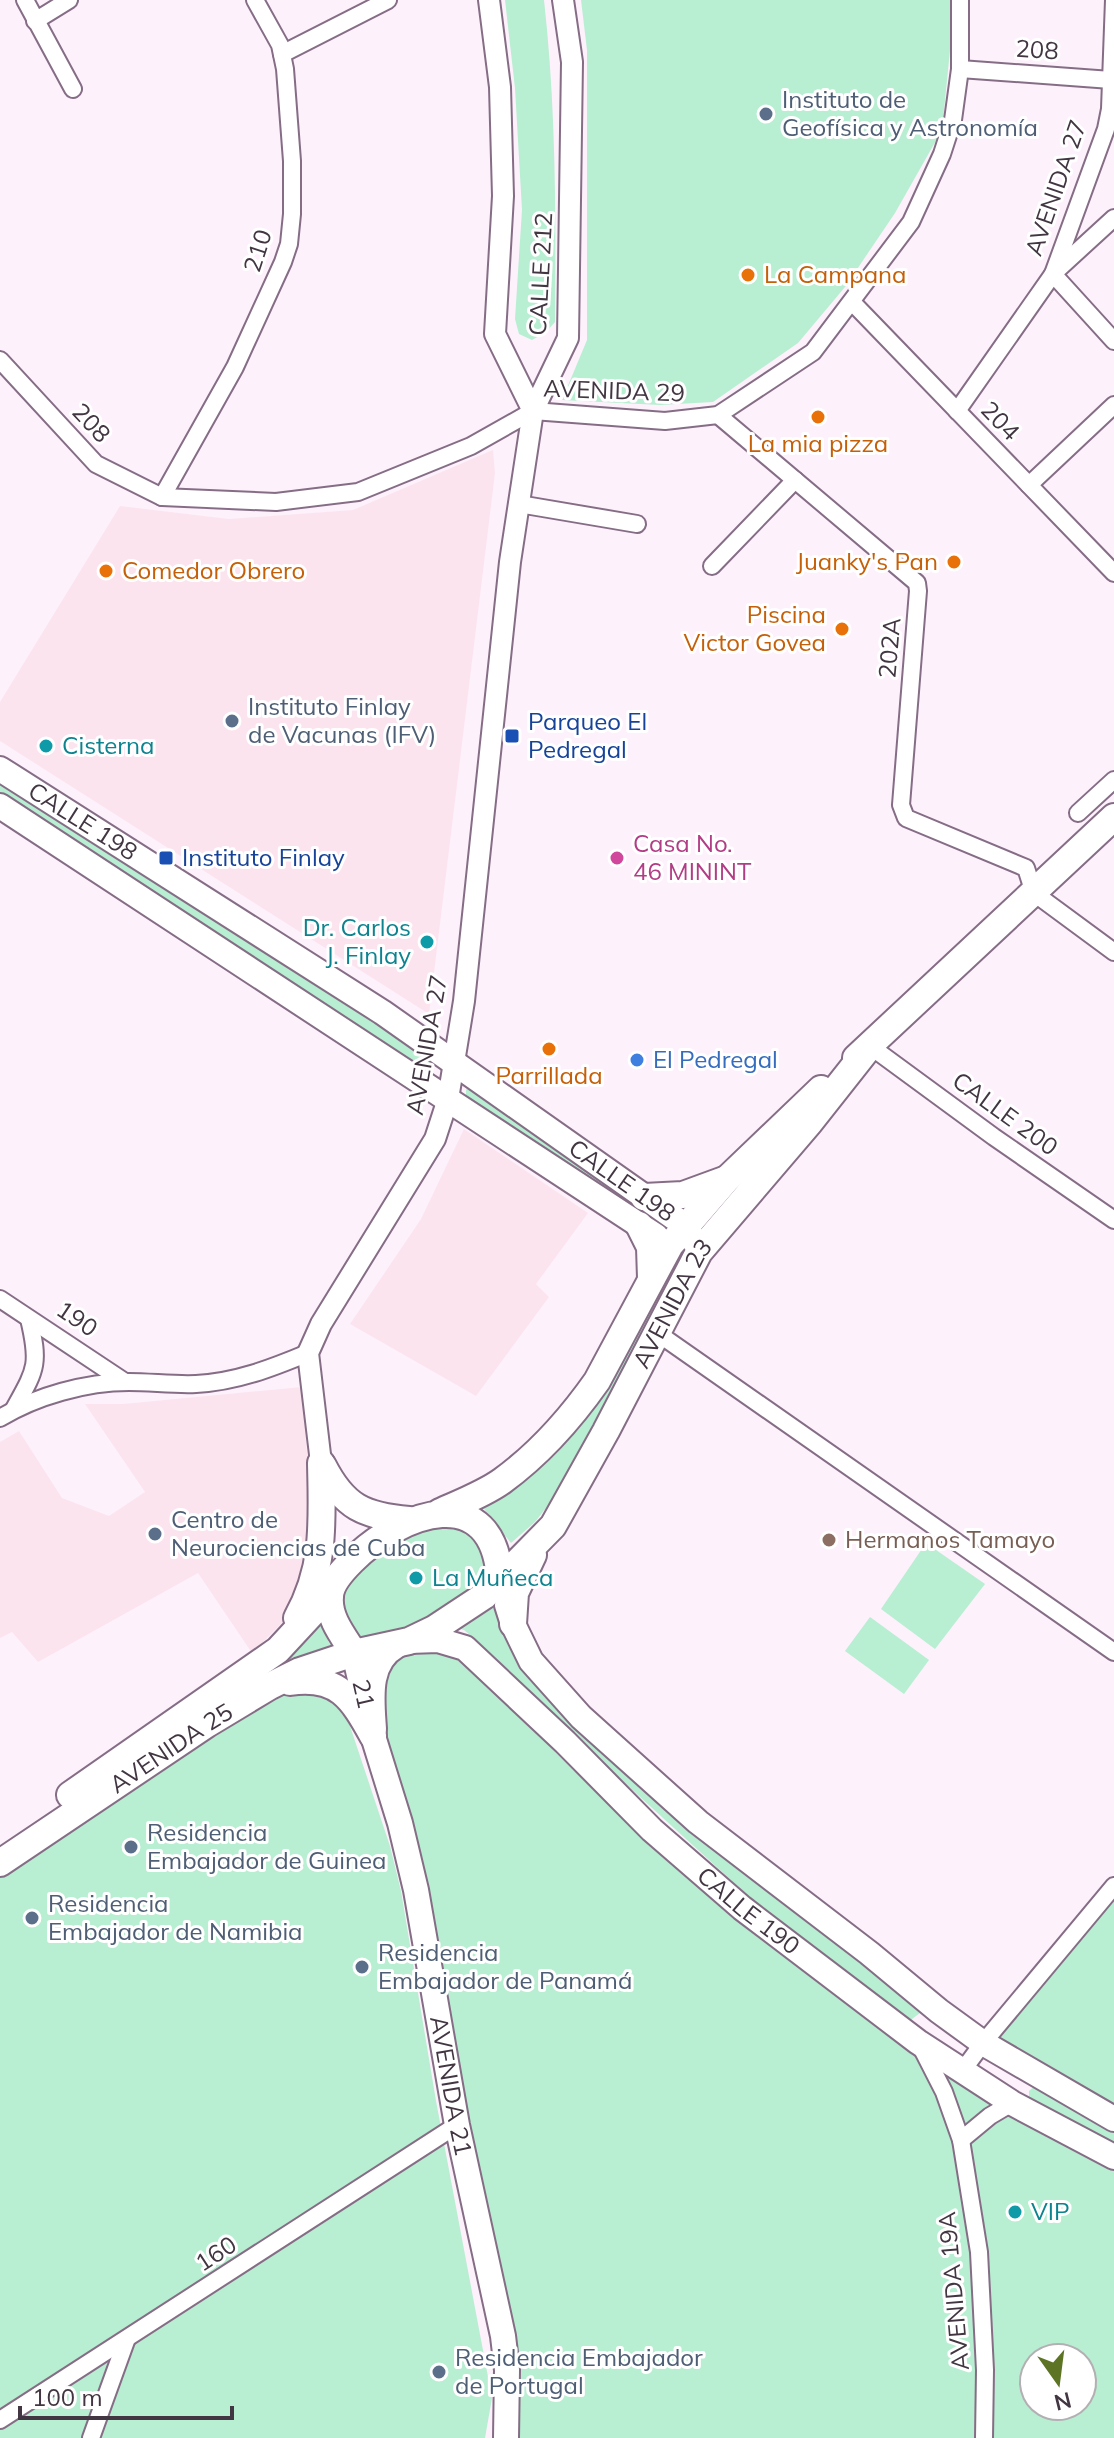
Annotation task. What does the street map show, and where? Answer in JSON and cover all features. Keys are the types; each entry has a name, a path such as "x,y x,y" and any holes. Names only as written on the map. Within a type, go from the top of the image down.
{"main road":[{"name":"CALLE 198","path":"0,769 454,1061 644,1197 678,1236 699,1252"},
{"name":"CALLE 198","path":"0,806 639,1225 678,1236"},
{"name":"AVENIDA 23","path":"440,1512 500,1482 543,1446 597,1381 678,1236 727,1179 792,1114 870,1046 1114,817"},
{"name":"AVENIDA 23","path":"500,1579 553,1526 699,1252 870,1046"},
{"path":"644,1197 683,1195 727,1179"},
{"path":"639,1225 650,1247 650,1286"},
{"path":"321,1463 336,1492 361,1509 386,1518 409,1520"},
{"path":"321,1463 337,1627 354,1653 403,1643"},
{"path":"278,1650 306,1602 316,1577 323,1540 321,1463"},
{"path":"333,1587 370,1544 409,1520 440,1512 470,1519 482,1526 499,1560 500,1579 484,1596 434,1629 385,1652 376,1667 371,1702 373,1736"},
{"path":"513,1624 515,1593 534,1554 553,1526"},
{"name":"CALLE 190","path":"500,1579 513,1624 531,1661 581,1717 698,1822 983,2043 1114,2119"},
{"name":"AVENIDA 25","path":"0,1842 278,1650 333,1587"},
{"name":"CALLE 190","path":"403,1643 438,1640 465,1648 652,1830 742,1908 918,2042 1012,2103 1114,2157"},
{"name":"AVENIDA 25","path":"0,1863 207,1724 270,1686 300,1671 354,1653"},
{"name":"21","path":"354,1653 373,1736"},
{"path":"270,1686 305,1680 318,1680 330,1685 353,1701 373,1736"},
{"name":"AVENIDA 21","path":"373,1736 400,1823 416,1890 457,2125 503,2336 507,2370 506,2438"},
{"path":"918,2042 939,2011"},
{"path":"1012,2103 1033,2071"}],"street":[{"path":"25,0 73,89"},
{"path":"35,21 69,0"},
{"name":"210","path":"162,497 235,367 289,244 292,161 282,54 255,0"},
{"path":"282,54 388,0"},
{"name":"CALLE 212","path":"489,0 500,87 503,196 495,334 533,411"},
{"name":"CALLE 212","path":"533,411 568,338 572,62 563,0"},
{"name":"AVENIDA 29","path":"162,497 276,502 358,492 471,446 533,411 665,421 718,415 813,352 911,222 942,154 953,120 960,69 960,0"},
{"name":"AVENIDA 27","path":"957,411 1053,274 1106,129 1110,109 1114,0"},
{"name":"208","path":"960,69 1111,80"},
{"path":"1114,218 1053,274 1114,341"},
{"name":"204","path":"852,302 1114,573"},
{"name":"208","path":"0,360 96,464 162,497"},
{"path":"1029,485 1114,405"},
{"name":"AVENIDA 27","path":"308,1353 321,1324 435,1139 448,1099 464,1001 509,577 533,411"},
{"name":"202A","path":"718,415 917,583 901,805 906,818 1026,868 1034,893"},
{"path":"712,566 795,480"},
{"path":"519,504 637,524"},
{"path":"1078,813 1114,780"},
{"path":"1034,893 1114,952"},
{"name":"CALLE 200","path":"870,1046 1114,1220"},
{"name":"190","path":"0,1299 125,1382"},
{"path":"7,1414 35,1372 35,1344 29,1319"},
{"path":"656,1332 1114,1652"},
{"path":"7,1414 63,1392 125,1382 196,1384 240,1379 308,1353 321,1463"},
{"path":"963,2070 1114,1886"},
{"name":"AVENIDA 19A","path":"918,2042 944,2092 961,2140 979,2252 985,2370 984,2438"},
{"path":"961,2140 1012,2103"},
{"name":"160","path":"0,2420 457,2125"},
{"path":"91,2438 126,2341"}],"shaded area":[{"name":"Instituto Finlay de Vacunas (IFV)","path":"493,450 495,473 429,1014 0,741 0,702 120,506 229,519 353,510"},
{"path":"464,1129 588,1213 536,1284 549,1297 476,1396 350,1324 421,1219"},
{"name":"Centro de Neurociencias de Cuba","path":"302,1387 311,1552 287,1618 252,1653 198,1573 38,1662 12,1632 0,1638 0,1442 19,1431 62,1498 109,1516 145,1492 85,1404 123,1404"}],"green space":[{"path":"505,0 544,0 548,40 554,161 555,322 532,340 519,334 515,319 522,210 515,88"},
{"name":"Instituto de Geofísica y Astronomía","path":"581,0 955,0 942,130 895,213 845,287 798,343 713,402 660,405 562,400 587,340 587,50"},
{"path":"0,778 428,1054 434,1061 428,1074 0,796"},
{"path":"469,1086 667,1227 662,1231 466,1099"},
{"path":"669,1264 676,1265 679,1272 553,1499 535,1522 511,1543 481,1505 501,1492"},
{"path":"424,1523 456,1524 482,1542 488,1564 484,1580 440,1612 406,1630 389,1636 356,1636 340,1609 340,1596 346,1583 370,1559"},
{"path":"926,1543 985,1584 935,1649 881,1609"},
{"path":"492,1599 508,1640 696,1832 757,1883 918,2005 920,2013 908,2022 768,1914 535,1701 481,1644 464,1630 450,1626"},
{"path":"870,1617 929,1660 904,1694 845,1651"},
{"path":"320,1618 329,1643 337,1650 238,1690"},
{"path":"465,1648 652,1830 918,2042 1114,2157 1114,2438 506,2438 507,2370 373,1736 385,1652"},
{"path":"280,1691 327,1694 344,1708 390,1846 401,1891 436,2101 492,2398 485,2438 0,2438 0,1876 239,1713"},
{"path":"1114,1887 1114,2117 983,2043"},
{"path":"1035,2086 1114,2129 1114,2147 1029,2097 1029,2091"}],"place":[{"name":"Instituto de Geofísica y Astronomía","path":"766,114"},
{"name":"La Campana","path":"748,275"},
{"name":"La mia pizza","path":"818,417"},
{"name":"Juanky's Pan","path":"954,562"},
{"name":"Comedor Obrero","path":"106,571"},
{"name":"Piscina Victor Govea","path":"842,629"},
{"name":"Instituto Finlay de Vacunas (IFV)","path":"232,721"},
{"name":"Parqueo El Pedregal","path":"512,736"},
{"name":"Cisterna","path":"46,746"},
{"name":"Instituto Finlay","path":"166,858"},
{"name":"Casa No. 46 MININT","path":"617,858"},
{"name":"Dr. Carlos J. Finlay","path":"427,942"},
{"name":"Parrillada","path":"549,1049"},
{"name":"El Pedregal","path":"637,1060"},
{"name":"Centro de Neurociencias de Cuba","path":"155,1534"},
{"name":"Hermanos Tamayo","path":"829,1540"},
{"name":"La Muñeca","path":"416,1578"},
{"name":"Residencia Embajador de Guinea","path":"131,1847"},
{"name":"Residencia Embajador de Namibia","path":"32,1918"},
{"name":"Residencia Embajador de Panamá","path":"362,1967"},
{"name":"VIP","path":"1015,2212"},
{"name":"Residencia Embajador de Portugal","path":"439,2372"}]}
